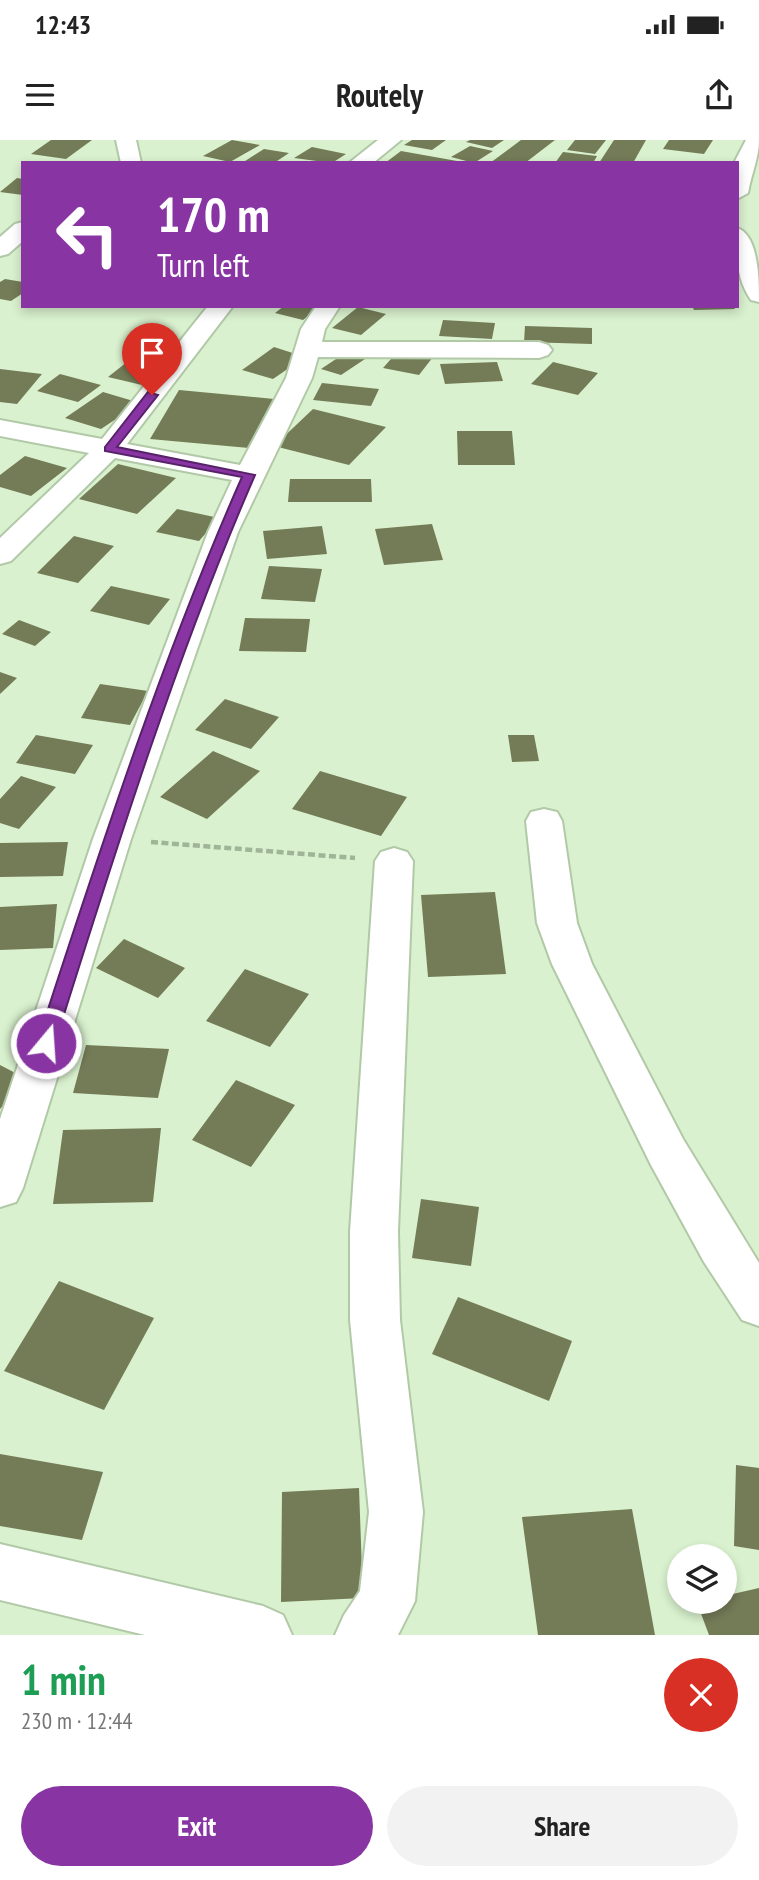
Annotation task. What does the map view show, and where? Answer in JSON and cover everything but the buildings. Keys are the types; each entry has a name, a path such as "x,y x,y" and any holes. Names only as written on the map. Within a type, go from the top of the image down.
{"main road":[{"path":"126,140 131,161"},
{"path":"362,161 391,140"},
{"path":"739,182 741,170 756,140"},
{"path":"0,218 21,220"},
{"path":"0,249 21,231"},
{"path":"739,240 759,295"},
{"path":"0,555 109,449 219,308"},
{"path":"0,1188 112,839 223,532 299,378 313,329 327,308"},
{"path":"307,349 539,349"},
{"path":"0,428 249,475"},
{"path":"544,821 556,923 572,964 674,1164 721,1247 759,1304"},
{"path":"364,1635 387,1601 396,1513 375,1320 374,1232 394,862"},
{"path":"0,1572 263,1635"}],"path":[{"path":"112,839 394,862"}],"route":[{"path":"46,1043 112,839 223,532 249,475 109,449 152,395"}]}
